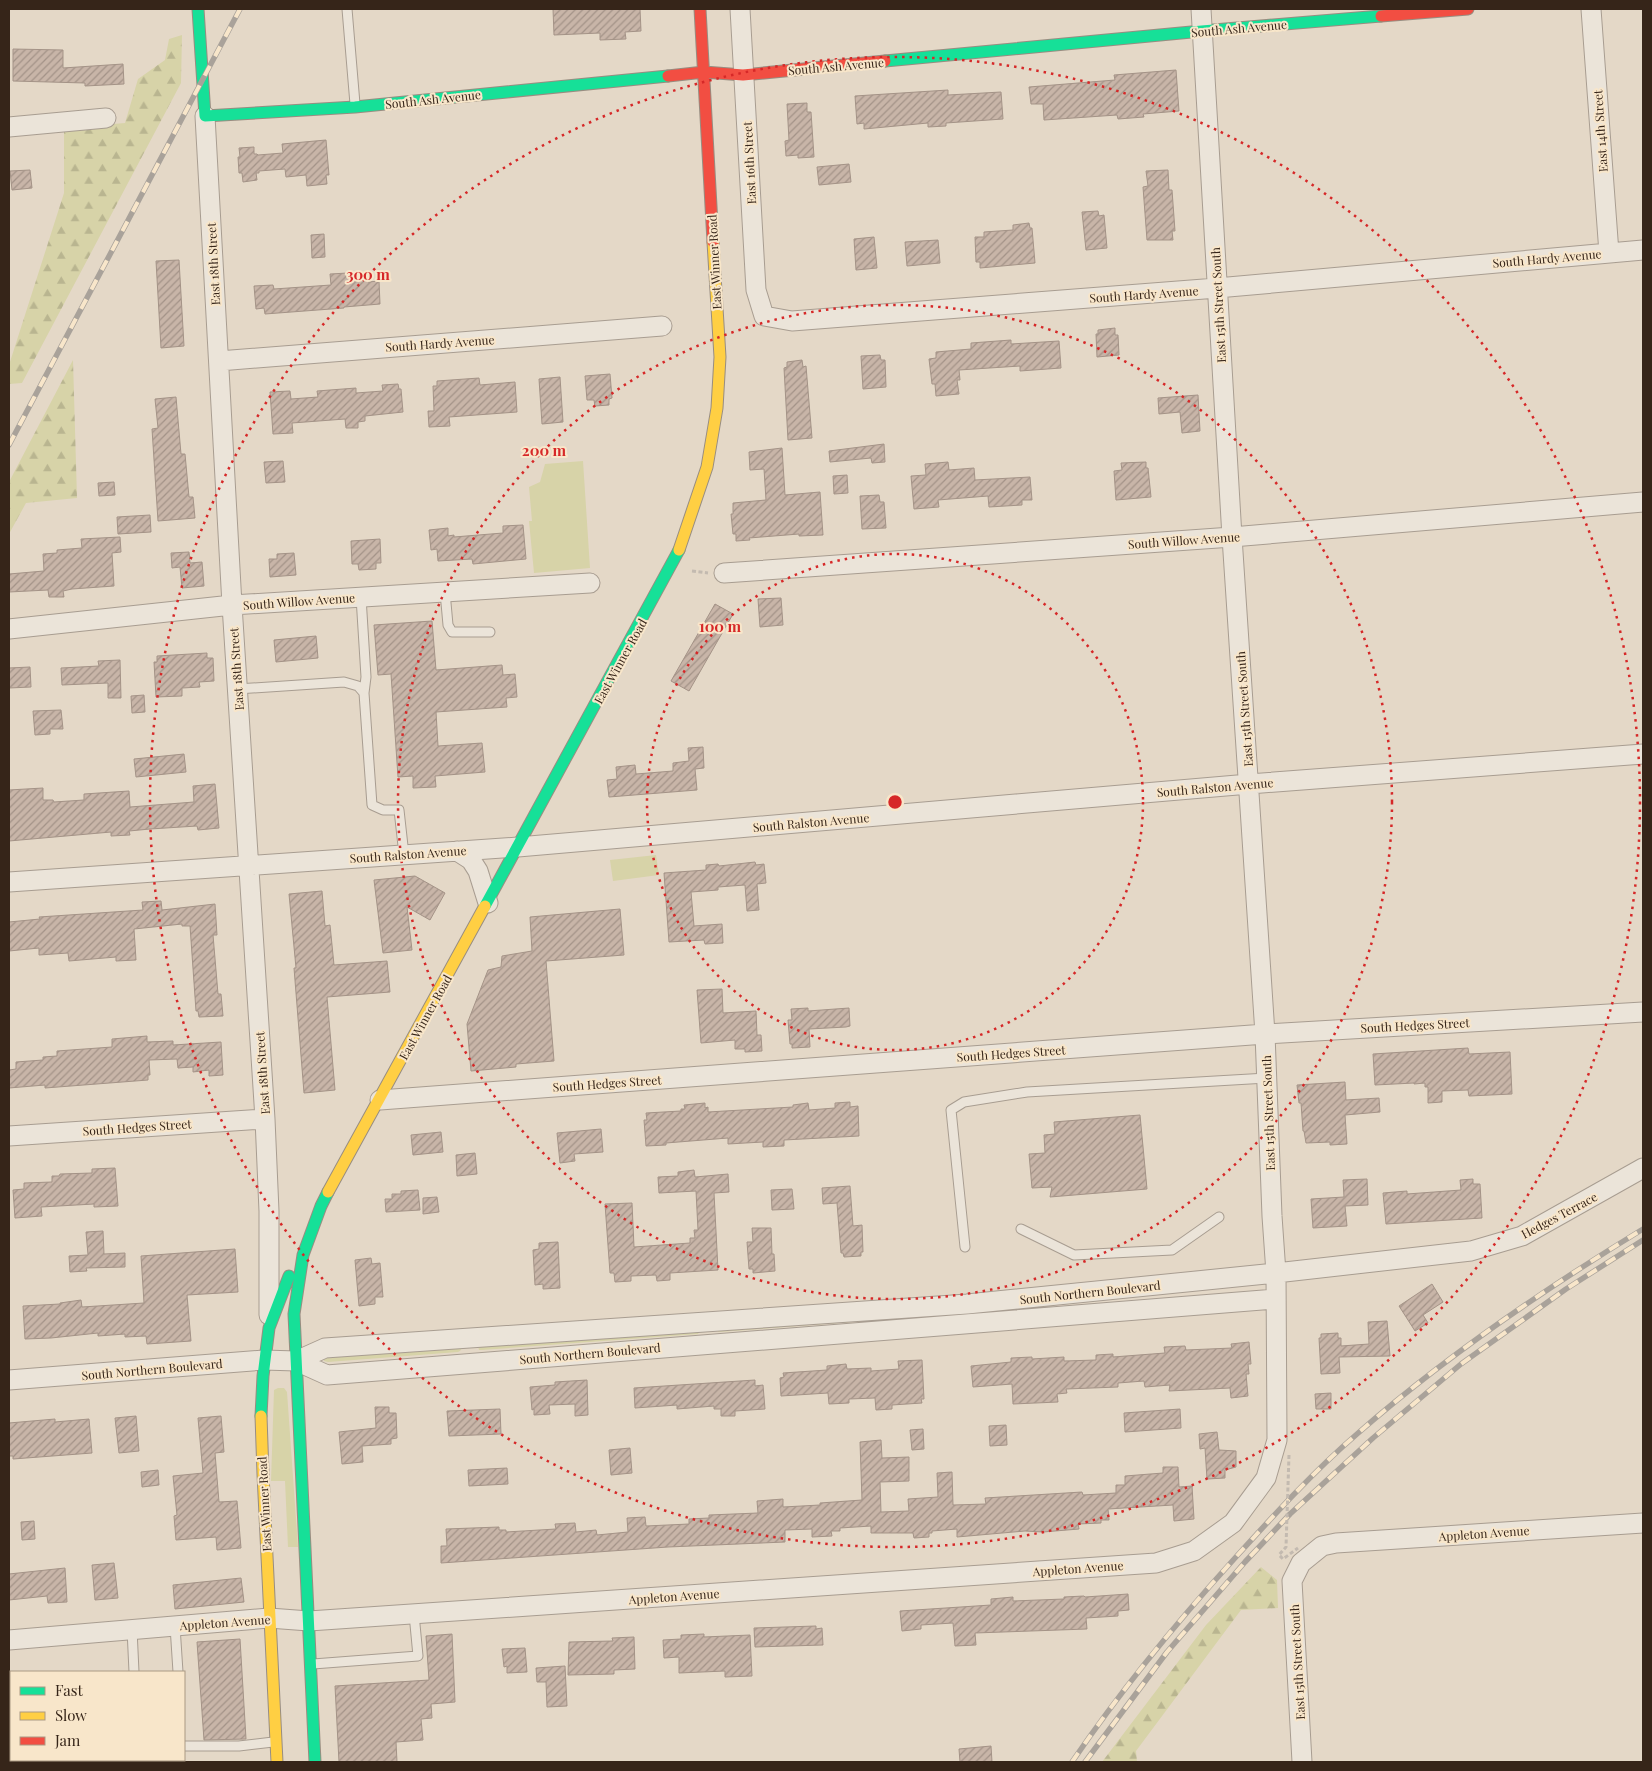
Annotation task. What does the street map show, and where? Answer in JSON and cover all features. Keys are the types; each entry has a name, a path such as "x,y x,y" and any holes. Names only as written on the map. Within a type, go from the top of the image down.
{"street":[{"name":"East 18th Street","path":"198,9 237,689 265,1119 269,1211 269,1328"},
{"name":"East Winner Road","path":"315,1762 294,1314 302,1255 321,1206 677,556 707,467 717,408 720,357 700,9"},
{"name":"East 16th Street","path":"740,9 756,290 764,316"},
{"name":"East 15th Street South","path":"1201,9 1232,537 1266,1034 1276,1274 1277,1440"},
{"name":"South Ash Avenue","path":"205,116 355,107 704,72 743,74 1202,31 1468,9"},
{"name":"East 14th Street","path":"1592,9 1609,253"},
{"path":"9,127 106,118"},
{"name":"South Hardy Avenue","path":"764,316 792,321 1217,288 1643,250"},
{"name":"South Hardy Avenue","path":"219,361 662,326"},
{"name":"South Willow Avenue","path":"724,573 1232,537 1643,502"},
{"name":"South Willow Avenue","path":"9,629 232,605 590,583"},
{"name":"South Ralston Avenue","path":"9,882 518,847 1249,784 1643,754"},
{"path":"457,851 471,860 478,871 488,903"},
{"name":"South Hedges Street","path":"380,1100 1266,1034 1643,1012"},
{"name":"South Hedges Street","path":"9,1136 265,1119"},
{"name":"Hedges Terrace","path":"1471,1251 1522,1236 1643,1168"},
{"name":"South Northern Boulevard","path":"296,1361 325,1348 966,1304 1276,1274 1471,1251"},
{"name":"East Winner Road","path":"276,1762 261,1433 264,1360 269,1328 293,1265 302,1255"},
{"name":"South Northern Boulevard","path":"9,1380 264,1360 296,1361 327,1374 1276,1299"},
{"path":"708,1322 710,1344"},
{"path":"468,1338 470,1363"},
{"name":"Appleton Avenue","path":"9,1640 269,1618 309,1621 1156,1563 1194,1552 1233,1523 1266,1478 1277,1440"},
{"name":"Appleton Avenue","path":"1299,1555 1336,1543 1643,1523"},
{"name":"East 15th Street South","path":"1299,1555 1292,1581 1302,1762"}],"lane":[{"path":"347,9 355,107"},
{"path":"445,592 448,626 452,632 490,632"},
{"path":"361,597 366,677 364,693 372,805 383,810 399,810 404,855"},
{"path":"237,689 344,682 358,686 364,693"},
{"path":"965,1247 951,1110 964,1102 1027,1092 1267,1078"},
{"path":"1021,1229 1074,1255 1172,1250 1219,1218"},
{"path":"311,1665 418,1656 414,1614"},
{"path":"175,1626 178,1671"},
{"path":"132,1629 134,1671"},
{"path":"185,1746 239,1746 276,1742"}],"path":[{"path":"1289,1455 1286,1547 1279,1555 1283,1559 1299,1555"}],"green space":[{"path":"182,35 181,83 22,383 9,384 9,365 64,193 64,128 125,123 138,79 165,60 169,39"},
{"path":"73,360 77,498 26,503 9,534 9,482"},
{"path":"583,461 590,568 534,573 529,521 532,521 529,487 540,482 545,464"},
{"path":"656,855 659,875 613,881 610,860"},
{"path":"921,1316 719,1332 716,1330"},
{"path":"700,1331 698,1334 482,1350 479,1350 478,1346"},
{"path":"462,1348 458,1352 324,1361 324,1357"},
{"path":"284,1388 287,1392 298,1547 288,1547 285,1481 271,1481 274,1390"},
{"path":"1261,1567 1277,1580 1278,1608 1241,1610 1136,1751 1137,1762 1102,1762 1206,1625"}],"building":[{"path":"553,9 640,9 641,31 625,32 626,39 600,40 600,33 554,35"},
{"path":"13,49 63,50 63,68 123,64 124,84 85,86 85,83 13,81"},
{"path":"1176,70 1179,111 1143,114 1144,117 1118,119 1117,115 1044,120 1043,104 1031,104 1029,87 1115,80 1114,75"},
{"path":"948,90 948,95 1001,92 1003,119 946,123 946,126 928,127 928,123 864,129 864,123 857,124 855,96"},
{"path":"807,103 807,112 811,112 814,157 798,158 798,155 786,156 785,141 789,140 787,104"},
{"path":"326,140 329,175 326,175 327,184 307,186 306,175 286,177 285,169 259,171 259,173 256,173 257,180 243,182 242,173 239,173 239,148 254,147 254,154 258,155 283,153 282,144"},
{"path":"849,164 851,182 819,185 817,167"},
{"path":"30,170 32,188 12,190 10,171"},
{"path":"1168,170 1169,190 1172,190 1175,231 1172,231 1173,240 1147,240 1143,187 1148,186 1146,171"},
{"path":"1098,211 1099,216 1104,215 1107,248 1086,250 1082,212"},
{"path":"1029,223 1030,228 1032,228 1035,263 980,268 980,262 976,262 975,237 984,237 984,232 1013,230 1013,225"},
{"path":"324,234 325,257 312,258 311,235"},
{"path":"874,237 877,268 856,270 854,239"},
{"path":"938,240 940,263 907,266 905,242"},
{"path":"179,260 184,346 161,348 156,261"},
{"path":"348,273 349,277 367,275 368,282 379,281 380,304 265,314 264,308 256,309 254,286 273,285 274,289 331,285 330,274"},
{"path":"1115,328 1115,335 1118,335 1119,355 1097,357 1096,334 1098,334 1098,330"},
{"path":"1011,340 1011,344 1059,341 1061,368 1020,371 1020,366 959,370 960,380 957,380 959,394 936,396 935,384 932,384 929,359 936,358 936,352 971,349 971,343"},
{"path":"880,355 881,360 885,360 886,387 863,389 861,356"},
{"path":"802,360 803,367 806,366 812,438 788,440 784,368 787,367 787,362"},
{"path":"610,374 612,398 609,399 609,405 595,406 594,400 587,400 585,376"},
{"path":"560,377 563,422 542,424 539,379"},
{"path":"479,378 480,385 515,382 517,412 449,417 450,426 429,427 428,411 434,411 433,386 437,386 437,381"},
{"path":"398,384 399,389 401,389 403,412 365,416 365,421 358,422 358,428 346,428 345,419 292,423 293,433 273,434 270,392 290,391 291,399 318,397 317,391 356,388 356,393 383,391 382,385"},
{"path":"1198,395 1200,431 1182,433 1180,412 1159,414 1158,398"},
{"path":"176,397 181,454 185,454 189,497 193,497 195,518 158,521 152,429 158,428 155,399"},
{"path":"884,444 885,462 872,463 871,458 830,462 829,451"},
{"path":"782,448 785,495 820,492 823,535 799,536 799,534 749,538 750,540 736,541 736,534 733,534 731,514 733,514 733,503 766,500 764,469 750,470 749,452"},
{"path":"283,461 285,482 266,483 264,462"},
{"path":"948,462 949,470 974,468 975,480 1030,477 1032,500 1022,500 1022,505 989,507 988,496 938,500 939,507 914,509 911,476 926,475 925,464"},
{"path":"1146,462 1151,497 1116,500 1114,471 1122,470 1121,463"},
{"path":"847,475 848,493 834,494 833,476"},
{"path":"114,482 115,495 99,496 98,483"},
{"path":"879,495 880,502 884,502 886,528 862,529 860,496"},
{"path":"150,515 151,532 118,534 117,517"},
{"path":"523,525 526,559 473,564 472,559 438,561 437,549 431,550 429,530 448,528 448,536 454,535 454,537 503,533 503,526"},
{"path":"120,537 121,552 112,553 114,586 72,589 63,591 64,597 49,597 48,590 9,592 9,574 44,571 43,554 57,553 57,550 82,548 81,539"},
{"path":"380,539 381,563 376,563 376,569 359,570 358,564 352,564 351,541"},
{"path":"189,552 190,563 202,562 204,586 182,588 180,567 172,568 171,553"},
{"path":"294,553 296,575 270,577 269,559 277,559 277,554"},
{"path":"781,598 783,625 760,627 758,599"},
{"path":"715,604 733,614 689,691 671,681"},
{"path":"432,621 436,670 502,665 503,675 515,674 517,697 506,698 507,707 436,712 438,746 482,743 485,772 435,776 436,787 413,788 413,776 398,777 391,674 378,675 374,625"},
{"path":"316,636 318,658 276,662 274,640"},
{"path":"207,653 207,658 213,658 214,681 199,682 200,687 182,688 182,696 156,697 154,662 157,662 157,656"},
{"path":"120,660 121,698 108,698 108,683 62,685 61,668 99,666 98,661"},
{"path":"30,667 31,687 9,688 9,668"},
{"path":"144,695 145,712 132,713 131,696"},
{"path":"61,710 63,729 50,729 50,734 35,735 33,711"},
{"path":"703,747 704,768 695,769 697,790 609,797 607,780 617,779 616,767 635,765 636,774 673,771 673,763 689,761 688,748"},
{"path":"184,754 186,772 136,777 134,759"},
{"path":"215,784 219,828 198,830 197,826 129,831 130,835 111,836 111,832 9,841 9,790 43,788 43,800 53,800 54,802 84,800 84,794 129,791 130,807 194,802 193,786"},
{"path":"755,862 756,865 764,864 766,883 757,884 759,910 747,911 745,885 691,892 694,926 722,924 723,943 705,944 704,940 669,942 664,873 706,870 706,865 718,864 719,866"},
{"path":"415,876 445,893 430,920 407,907 412,950 383,953 374,880"},
{"path":"322,891 325,926 330,925 334,965 387,961 390,992 327,997 335,1090 304,1093 289,894"},
{"path":"161,901 162,910 215,904 217,935 213,935 218,994 221,994 223,1016 199,1017 198,1011 196,1011 190,926 182,926 182,924 134,929 136,960 116,961 116,957 69,961 68,953 39,955 39,948 9,951 9,922 40,919 39,917 143,910 142,902"},
{"path":"620,909 624,955 546,961 554,1061 516,1064 516,1067 471,1071 467,1024 488,970 501,967 502,956 532,951 530,917"},
{"path":"722,989 723,1013 756,1011 757,1035 761,1035 762,1051 745,1052 745,1049 735,1049 735,1040 701,1043 697,990"},
{"path":"808,1008 808,1011 849,1008 850,1026 809,1029 810,1047 792,1048 788,1020 792,1020 791,1009"},
{"path":"147,1036 147,1042 173,1041 173,1045 221,1042 223,1075 209,1076 209,1070 193,1072 193,1067 178,1068 177,1059 149,1060 150,1075 148,1075 148,1080 45,1088 45,1085 9,1088 9,1070 16,1069 16,1062 43,1060 43,1057 57,1056 57,1051 112,1047 112,1039"},
{"path":"1468,1048 1469,1054 1510,1052 1512,1094 1469,1096 1468,1090 1442,1091 1442,1102 1428,1103 1428,1087 1425,1087 1425,1083 1375,1085 1373,1054"},
{"path":"1345,1082 1346,1100 1379,1098 1380,1112 1345,1115 1347,1144 1330,1145 1330,1142 1306,1143 1297,1085"},
{"path":"850,1102 850,1107 858,1106 859,1136 784,1140 784,1146 763,1147 763,1142 728,1144 728,1138 646,1146 644,1120 647,1120 646,1113 681,1111 681,1109 685,1109 684,1105 705,1103 705,1108 708,1107 708,1112 793,1107 793,1105 808,1103 809,1110 835,1108 835,1103"},
{"path":"1140,1115 1147,1189 1050,1197 1052,1187 1032,1188 1029,1154 1045,1153 1044,1135 1055,1134 1054,1122"},
{"path":"601,1129 603,1152 574,1154 575,1161 560,1163 557,1133"},
{"path":"441,1132 443,1152 413,1155 411,1135"},
{"path":"475,1153 477,1174 457,1176 456,1155"},
{"path":"115,1168 118,1206 94,1207 94,1204 41,1207 42,1216 15,1218 13,1190 24,1189 24,1183 52,1182 52,1176 59,1176 60,1174 92,1173 92,1169"},
{"path":"694,1170 695,1177 728,1174 729,1192 714,1193 718,1270 670,1273 670,1280 657,1281 656,1275 631,1276 631,1281 615,1282 614,1273 610,1273 605,1204 632,1203 634,1247 690,1243 690,1238 695,1238 694,1230 698,1230 696,1191 659,1193 658,1177 678,1176 678,1172"},
{"path":"1367,1179 1368,1205 1345,1206 1347,1226 1313,1228 1311,1199 1344,1197 1343,1180"},
{"path":"1473,1179 1473,1184 1480,1184 1482,1218 1386,1224 1383,1193 1407,1191 1407,1194 1461,1190 1460,1180"},
{"path":"850,1186 853,1226 862,1225 863,1252 861,1252 861,1256 844,1257 843,1253 841,1253 837,1203 823,1204 822,1188"},
{"path":"792,1189 794,1209 772,1210 771,1190"},
{"path":"418,1190 420,1210 386,1212 385,1199 392,1199 392,1194 401,1194 401,1191"},
{"path":"437,1197 439,1212 423,1214 423,1198"},
{"path":"752,1228 771,1228 775,1271 753,1273 753,1269 749,1269 747,1242 753,1242"},
{"path":"103,1231 104,1254 125,1253 125,1267 86,1268 87,1271 70,1272 69,1256 88,1255 86,1232"},
{"path":"558,1242 560,1288 543,1289 543,1284 535,1285 533,1250 539,1249 539,1243"},
{"path":"235,1249 238,1292 187,1295 191,1341 147,1344 146,1336 125,1337 125,1334 98,1336 98,1333 25,1339 23,1306 60,1304 81,1300 82,1307 144,1303 141,1256"},
{"path":"371,1258 372,1264 380,1263 383,1297 375,1297 375,1304 359,1306 355,1260"},
{"path":"1432,1284 1443,1302 1423,1315 1428,1323 1415,1331 1399,1306"},
{"path":"1387,1321 1390,1356 1339,1357 1340,1373 1321,1374 1319,1338 1321,1338 1321,1334 1338,1333 1338,1338 1341,1338 1341,1346 1369,1344 1368,1322"},
{"path":"1249,1342 1251,1364 1248,1364 1249,1374 1246,1374 1248,1396 1231,1398 1230,1388 1169,1391 1170,1385 1145,1387 1144,1381 1118,1383 1118,1387 1066,1389 1067,1393 1057,1394 1058,1402 1013,1404 1012,1384 973,1387 971,1366 1011,1362 1011,1358 1064,1357 1064,1361 1096,1360 1096,1355 1113,1354 1113,1357 1165,1353 1164,1347 1185,1346 1186,1350 1232,1348 1231,1344"},
{"path":"922,1360 924,1399 921,1399 922,1403 892,1405 892,1409 876,1410 875,1398 849,1399 849,1403 829,1404 828,1393 781,1396 780,1378 784,1377 783,1373 827,1370 827,1366 846,1364 847,1369 871,1368 871,1371 899,1369 898,1361"},
{"path":"587,1380 588,1415 575,1416 575,1404 549,1405 550,1414 534,1415 530,1387 555,1385 555,1382"},
{"path":"755,1380 755,1386 763,1385 765,1409 735,1411 735,1416 721,1416 721,1409 714,1409 714,1406 677,1409 677,1405 635,1408 634,1388"},
{"path":"1331,1393 1331,1409 1316,1409 1315,1394"},
{"path":"375,1407 389,1407 389,1413 396,1413 397,1438 391,1439 391,1444 362,1446 363,1462 342,1464 339,1432 376,1428"},
{"path":"500,1409 501,1434 449,1436 447,1411"},
{"path":"1180,1409 1181,1428 1125,1432 1124,1413"},
{"path":"136,1416 139,1451 119,1453 115,1418"},
{"path":"221,1416 224,1452 215,1453 219,1502 237,1501 241,1548 217,1550 216,1537 176,1540 174,1516 177,1515 173,1476 203,1473 198,1418"},
{"path":"55,1419 55,1422 89,1419 92,1453 13,1459 13,1456 9,1456 9,1423"},
{"path":"1006,1425 1007,1445 990,1446 989,1426"},
{"path":"923,1429 924,1449 912,1450 910,1430"},
{"path":"1217,1432 1219,1450 1236,1451 1236,1467 1225,1470 1225,1478 1207,1479 1205,1448 1200,1449 1199,1434"},
{"path":"881,1440 882,1458 909,1457 909,1481 880,1482 881,1512 909,1511 908,1499 938,1497 937,1473 952,1472 953,1505 986,1504 985,1498 1082,1492 1083,1495 1116,1493 1116,1485 1125,1485 1125,1476 1163,1473 1163,1467 1178,1467 1179,1487 1192,1486 1194,1519 1174,1521 1173,1505 1108,1509 1109,1520 1101,1520 1101,1523 1078,1524 1079,1529 1043,1532 1025,1531 957,1537 957,1529 932,1531 932,1533 929,1533 929,1537 914,1538 913,1533 871,1533 871,1526 840,1528 840,1531 831,1531 832,1536 812,1537 812,1529 785,1530 785,1542 668,1547 441,1563 441,1546 447,1546 446,1529 499,1527 499,1530 506,1530 506,1532 556,1529 555,1524 575,1523 576,1532 596,1530 597,1535 628,1532 627,1518 645,1517 646,1526 689,1524 689,1519 709,1518 709,1515 758,1513 757,1501 783,1499 783,1507 862,1500 860,1442"},
{"path":"630,1448 632,1473 611,1475 609,1450"},
{"path":"507,1468 508,1484 469,1486 468,1470"},
{"path":"158,1470 159,1485 142,1487 141,1472"},
{"path":"34,1521 35,1539 22,1540 21,1522"},
{"path":"114,1563 118,1598 95,1600 92,1565"},
{"path":"65,1568 67,1602 48,1603 47,1596 9,1600 9,1574"},
{"path":"241,1578 244,1602 175,1609 173,1585"},
{"path":"1128,1594 1129,1610 1118,1611 1118,1616 1086,1618 1087,1629 975,1633 976,1645 955,1646 953,1623 921,1625 921,1629 902,1631 900,1611 991,1605 991,1599 1013,1597 1013,1601"},
{"path":"816,1626 816,1629 822,1628 823,1645 755,1647 754,1628"},
{"path":"452,1634 455,1702 431,1704 432,1718 421,1719 423,1740 396,1742 397,1762 339,1762 335,1686 429,1680 426,1636"},
{"path":"704,1634 704,1637 750,1635 752,1676 725,1677 725,1671 679,1673 679,1657 664,1658 663,1640 681,1639 681,1635"},
{"path":"634,1637 635,1669 614,1670 614,1674 568,1675 569,1642 613,1641 612,1638"},
{"path":"240,1639 246,1739 204,1740 197,1642"},
{"path":"525,1648 527,1672 507,1673 507,1666 504,1667 502,1649"},
{"path":"565,1666 567,1706 547,1707 546,1682 537,1682 536,1668"},
{"path":"991,1746 992,1762 960,1762 959,1749"}],"railway":[{"path":"9,445 240,9"},
{"path":"1072,1762 1150,1657 1192,1607 1279,1510 1341,1448 1390,1406 1460,1351 1532,1300 1643,1229"},
{"path":"1085,1762 1167,1652 1245,1562 1290,1514 1373,1438 1461,1364 1566,1289 1643,1240"}],"traffic: fast":[{"path":"198,9 205,116 355,107 668,76"},
{"path":"885,61 1381,16"},
{"path":"485,906 679,550"},
{"path":"315,1762 294,1314 303,1255 328,1192"},
{"path":"261,1416 263,1376 269,1328 289,1276"}],"traffic: slow":[{"path":"679,550 707,467 717,408 720,357 713,242"},
{"path":"328,1192 485,906"},
{"path":"261,1416 277,1762"}],"traffic: jam":[{"path":"700,9 713,242"},
{"path":"1381,16 1468,9"},
{"path":"668,76 704,72 743,75 885,61"}]}
